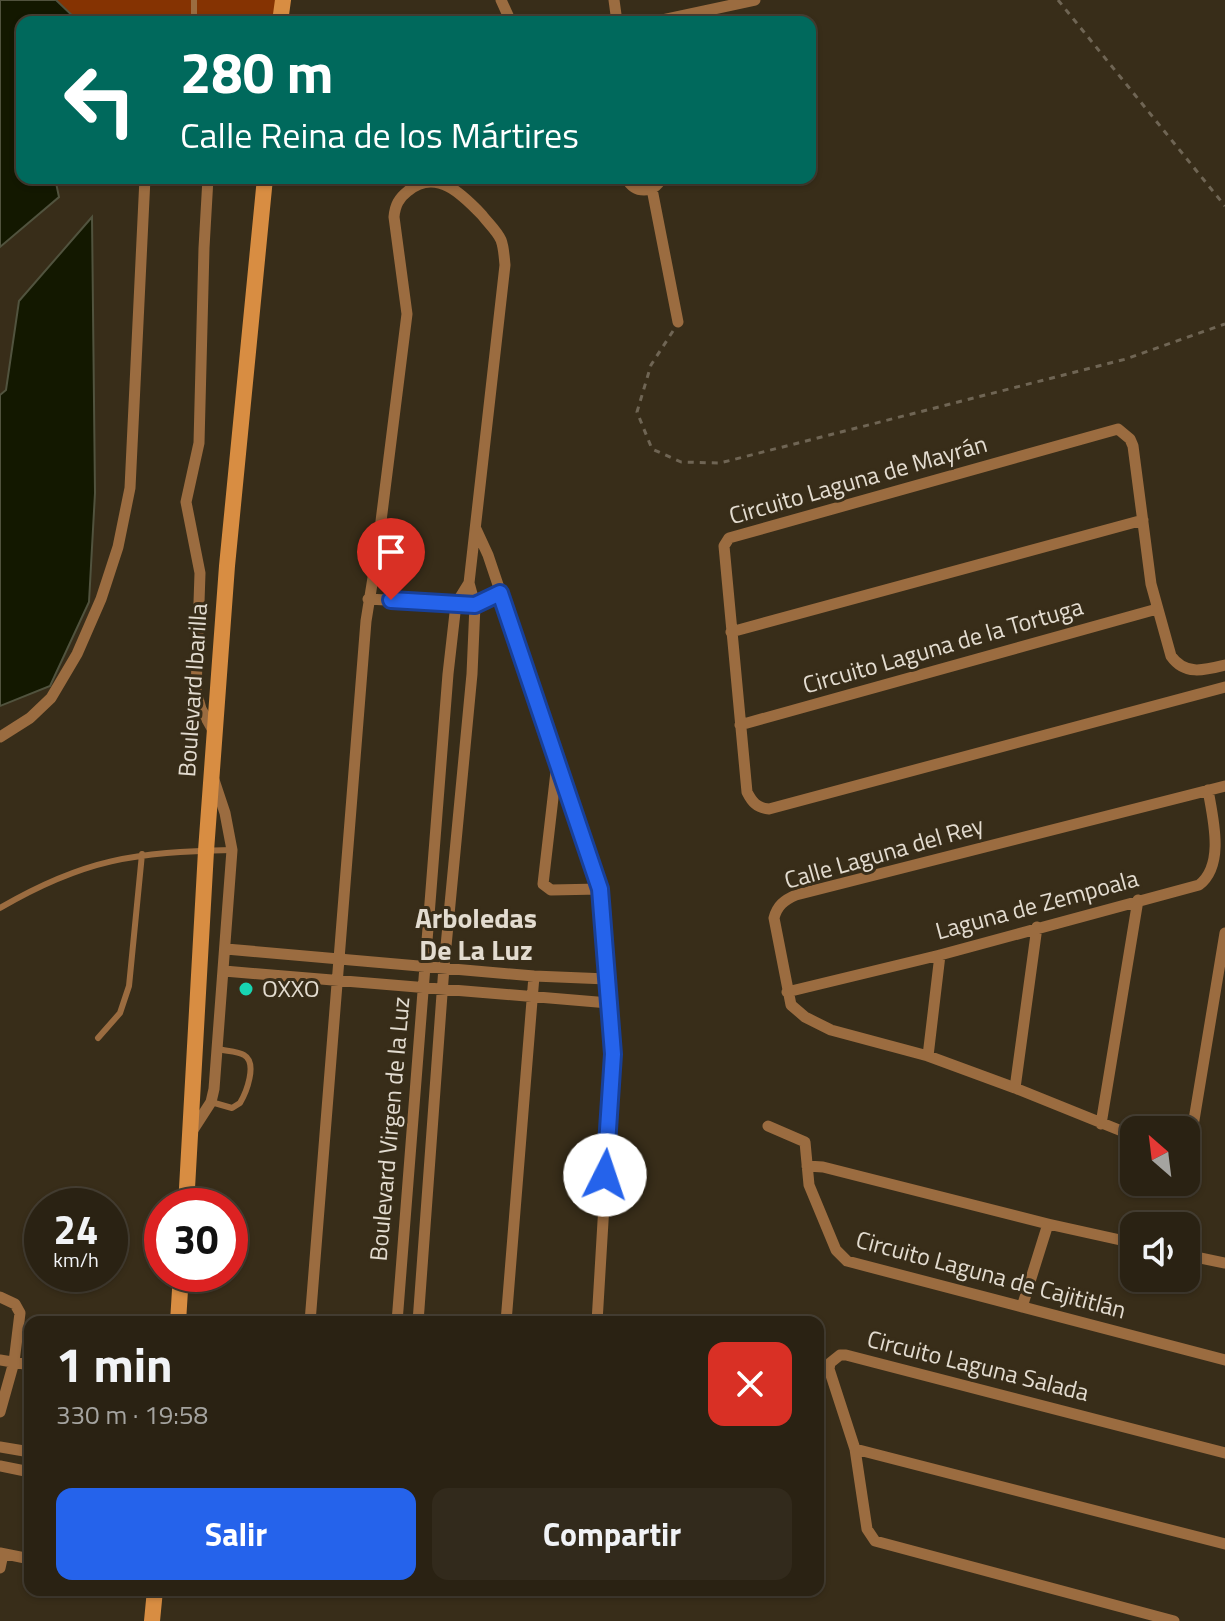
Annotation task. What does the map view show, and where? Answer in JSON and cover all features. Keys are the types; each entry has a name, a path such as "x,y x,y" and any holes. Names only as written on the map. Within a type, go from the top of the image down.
{"street":[{"path":"681,16 755,0"},
{"path":"0,737 30,718 51,698 77,654 101,599 118,547 130,488 145,184"},
{"path":"208,184 199,443 186,502 200,573 196,691 201,709 214,733"},
{"name":"Boulevard Ibarilla","path":"187,1188 214,733 231,519 264,184"},
{"path":"310,1316 335,979 368,599 377,553 407,314 395,205 411,184"},
{"path":"443,184 462,193 500,237 505,265 469,583 456,604"},
{"path":"631,184 639,190 652,189 657,184"},
{"path":"652,189 678,322"},
{"name":"Circuito Laguna de Mayrán","path":"1225,665 1197,671 1176,663 1171,656 1146,557 1133,446 1118,429 729,538 724,546 747,792 754,804 769,809 1225,687"},
{"path":"731,632 1143,520"},
{"path":"476,528 488,555 600,889 613,1054 597,1316"},
{"name":"Boulevard Virgen de la Luz","path":"418,1316 444,967 472,674 475,605 469,583"},
{"path":"368,599 475,605 500,593"},
{"name":"Boulevard Virgen de la Luz","path":"397,1316 456,604"},
{"name":"Circuito Laguna de la Tortuga","path":"740,725 1157,609"},
{"path":"557,767 543,884 551,890 600,889"},
{"path":"190,1133 211,1102 218,1049 232,850 225,813 211,773"},
{"name":"Calle Laguna del Rey","path":"787,992 774,918 778,907 788,898 1225,786"},
{"name":"Laguna de Zempoala","path":"787,992 940,955 1199,885 1210,874 1216,857 1208,790"},
{"path":"1101,1124 1138,900"},
{"path":"1015,1088 1037,927"},
{"path":"1195,1116 1225,933"},
{"path":"226,949 534,976 607,979"},
{"path":"928,1056 940,955"},
{"path":"224,971 609,1003"},
{"path":"506,1316 534,976"},
{"path":"787,992 795,1010 831,1030 928,1056 1120,1131"},
{"name":"Circuito Laguna de Cajititlán","path":"768,1126 805,1142 809,1185 836,1250 847,1261 1225,1360"},
{"path":"807,1166 823,1167 1120,1240"},
{"path":"1022,1307 1048,1224"},
{"path":"1200,1258 1225,1263"},
{"path":"178,1316 180,1292"},
{"path":"0,1297 15,1304 20,1313 14,1362 0,1412"},
{"name":"Circuito Laguna Salada","path":"1174,1621 875,1541 867,1529 855,1449 829,1369 830,1363 840,1355 1225,1453"},
{"path":"0,1360 24,1364"},
{"path":"0,1447 24,1451"},
{"path":"855,1449 1225,1544"},
{"path":"0,1466 24,1471"},
{"path":"0,1568 2,1554 24,1558"},
{"path":"152,1621 154,1596"}],"lane":[{"path":"0,908 60,876 101,863 142,854 232,850"},
{"path":"98,1038 120,1013 129,986 142,854"},
{"path":"211,1102 232,1108 240,1103 250,1072 249,1061 244,1055 218,1049"}],"path":[{"path":"1058,0 1225,206"},
{"path":"678,322 651,365 637,412 652,449 681,462 720,463 1126,359 1225,324"}],"shaded area":[{"path":"0,0 279,0 278,16 16,16"},
{"path":"0,0 56,0 73,16 16,16 16,184 56,184 59,197 0,247"},
{"path":"92,217 95,493 89,602 50,686 0,706 0,395 6,390 19,301"}],"place":[{"name":"OXXO","path":"246,989"}],"district":[{"name":"Arboledas De La Luz","path":"476,934"}],"route":[{"path":"391,600 475,605 500,593 600,889 613,1054 605,1175"}]}
